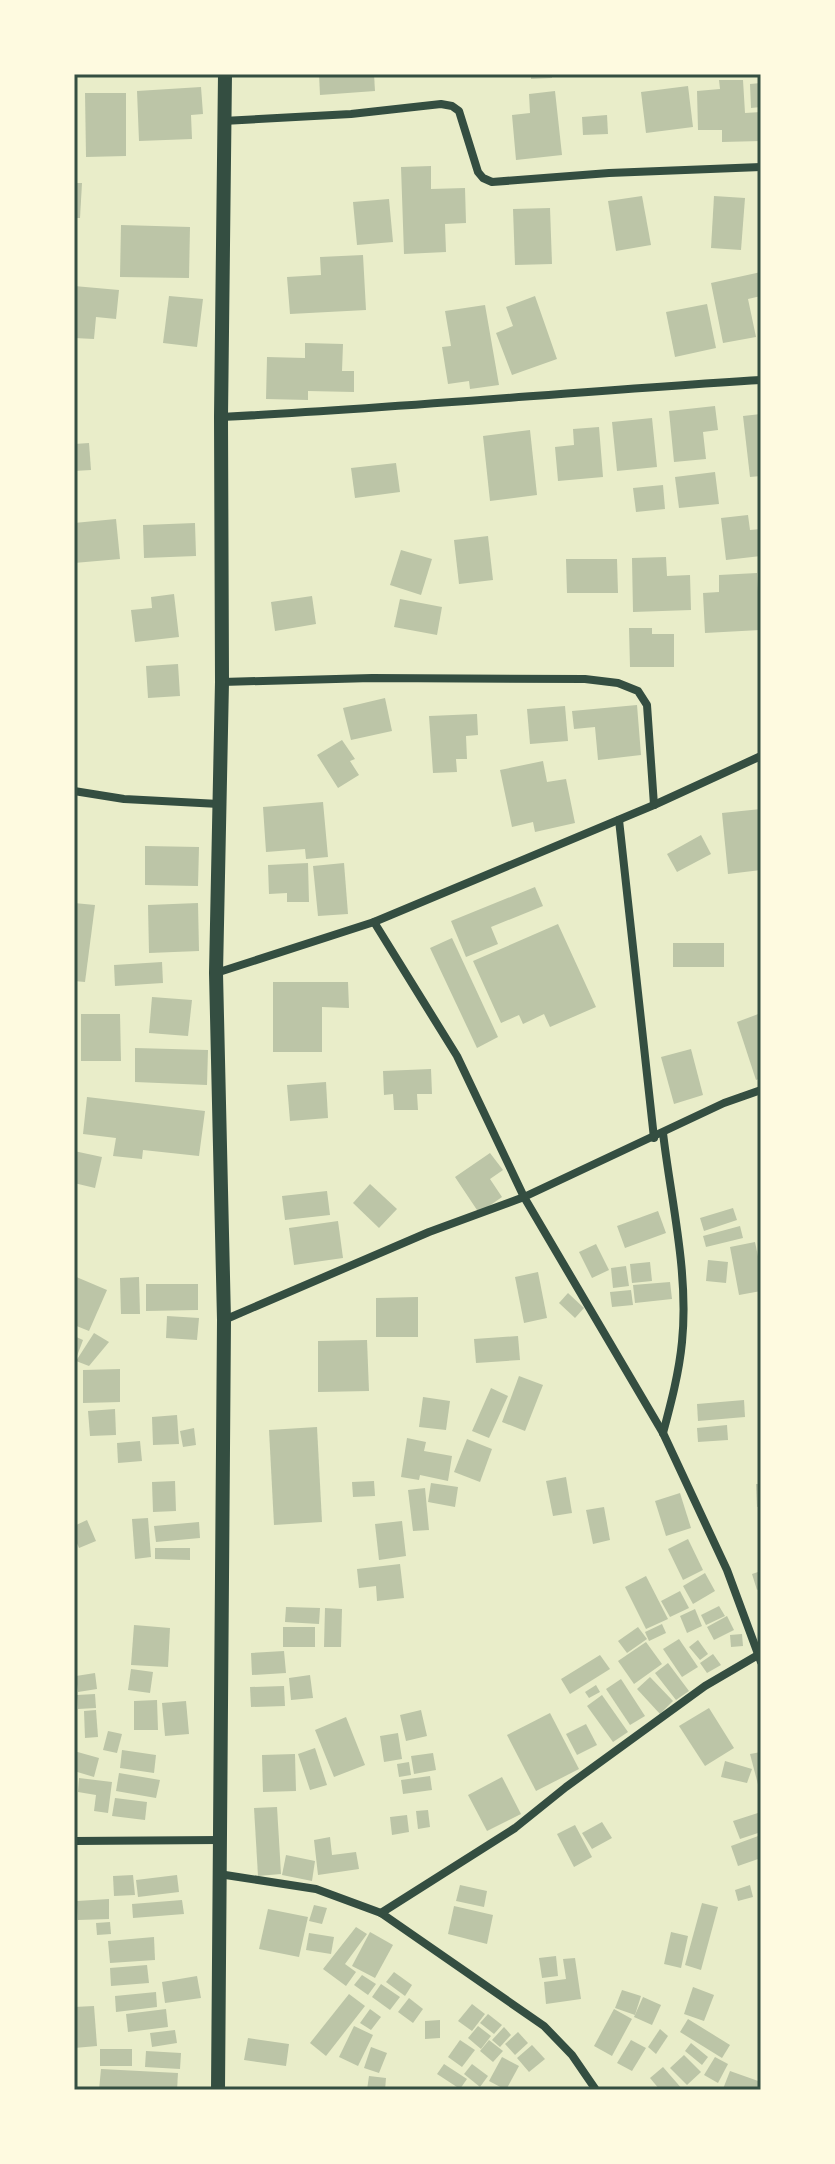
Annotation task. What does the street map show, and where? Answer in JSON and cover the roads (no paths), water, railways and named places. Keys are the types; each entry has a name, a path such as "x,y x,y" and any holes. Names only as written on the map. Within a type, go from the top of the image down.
{"street":[{"path":"218,2090 224,1320 216,973 222,682 225,74"},
{"path":"223,121 351,114 441,104 452,106 459,111 478,172 492,182 609,173 761,167"},
{"path":"221,417 402,408 584,391 761,380"},
{"path":"222,682 500,677 618,683 638,691 647,705 654,805"},
{"path":"216,973 374,922 654,805 761,756"},
{"path":"74,791 124,799 219,804"},
{"path":"619,820 654,1138"},
{"path":"374,922 457,1056 524,1197 663,1433 727,1570 760,1658 705,1686 515,1828 381,1913"},
{"path":"224,1320 429,1232 524,1197 724,1103 761,1090"},
{"path":"663,1133 678,1248 682,1341 663,1433"},
{"path":"74,1841 219,1840"},
{"path":"219,1874 316,1889 381,1913 544,2026 572,2055 596,2090"}]}
